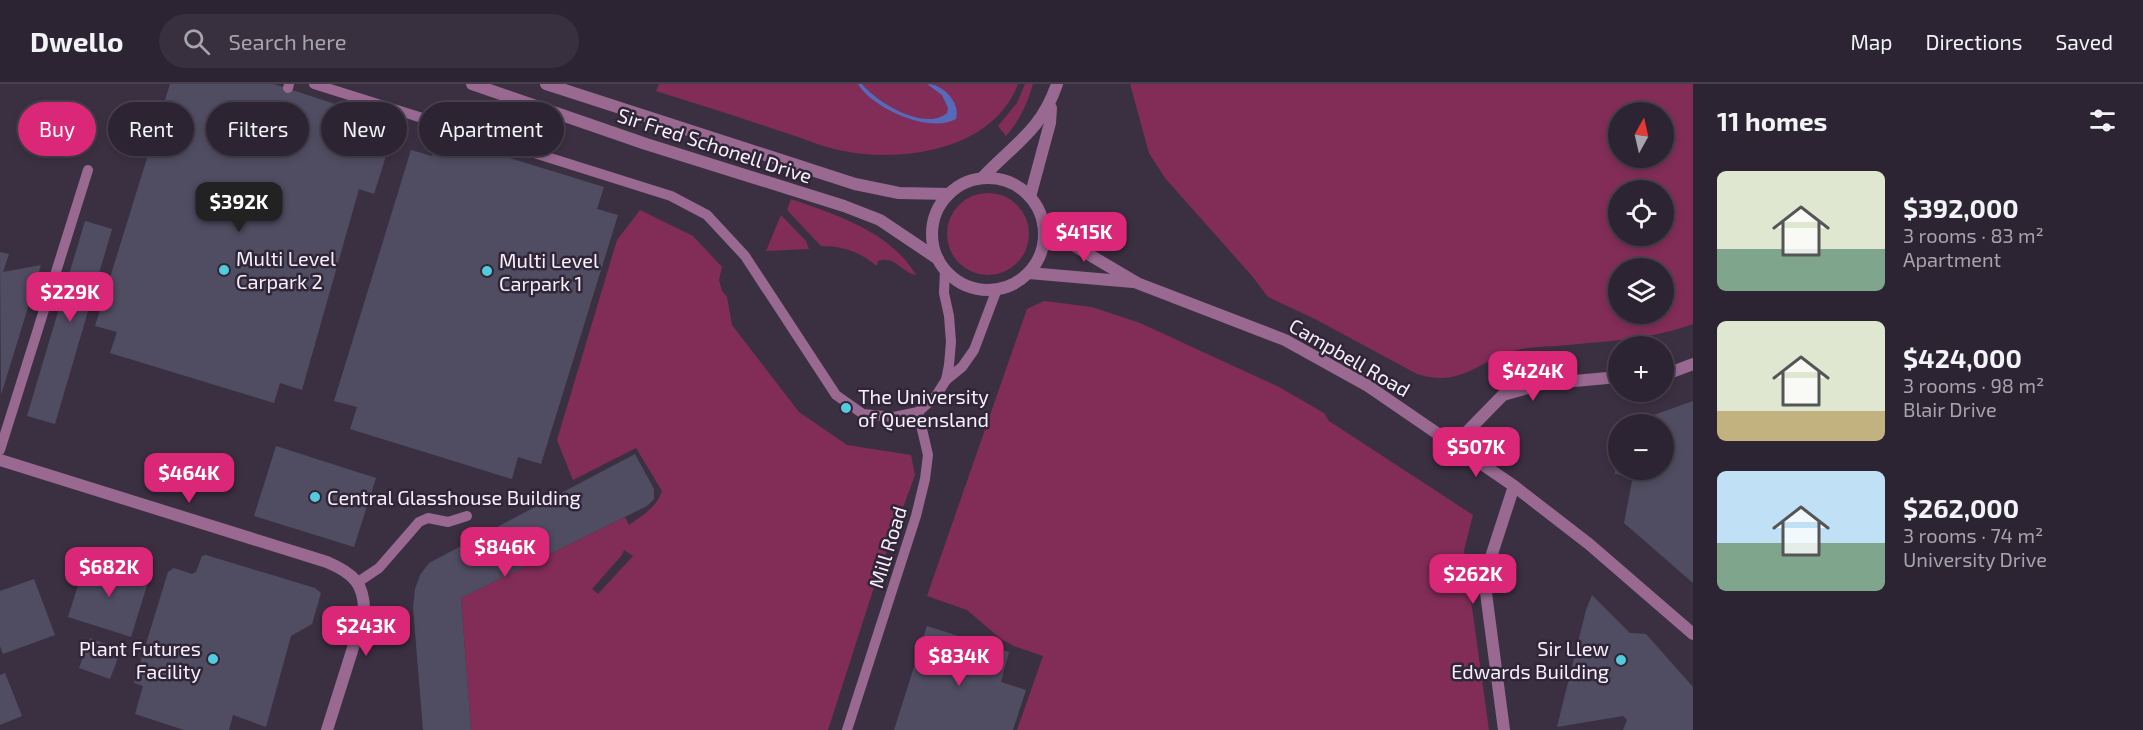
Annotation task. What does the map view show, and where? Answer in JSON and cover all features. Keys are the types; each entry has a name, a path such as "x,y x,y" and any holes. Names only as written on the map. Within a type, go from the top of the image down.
{"street":[{"name":"Sir Fred Schonell Drive","path":"472,84 646,144 880,220 938,259"},
{"name":"Sir Fred Schonell Drive","path":"546,84 855,183 899,193 949,194"},
{"path":"982,178 1040,122 1052,100 1057,84"},
{"path":"1030,197 1050,123 1052,100"},
{"name":"Sir Fred Schonell Drive","path":"982,178 964,183 949,194 938,209 932,227 933,246 945,270 960,282 978,289 997,289"},
{"path":"982,178 1000,179 1017,186 1030,197 1039,210 1044,224 1044,242 1039,259 1029,273 1014,284 997,289"},
{"name":"Campbell Road","path":"1044,224 1078,248 1137,283 1285,340 1368,386 1514,486 1590,544 1693,634"},
{"name":"Campbell Road","path":"1029,273 1137,283"},
{"path":"1674,371 1693,364"},
{"path":"1455,444 1503,395 1542,384 1608,378"},
{"path":"0,460 327,562 341,568 358,582 363,594 364,613 327,730"},
{"path":"1504,730 1486,593 1491,556 1514,486"}],"lane":[{"path":"314,84 419,117"},
{"path":"522,162 524,156"},
{"path":"545,156 671,196 706,215 745,256 836,394 863,414 894,417 918,412 936,396 946,380 962,367 974,350 997,289"},
{"path":"0,450 88,170"},
{"path":"945,270 944,293 951,342 946,380"},
{"name":"Mill Road","path":"847,730 916,516 925,479 928,455 918,412"},
{"path":"358,582 379,568 419,522 428,518 448,522 467,516"}],"shaded area":[{"path":"659,84 1018,84 1006,106 989,124 968,137 945,146 894,155 829,148 656,91"},
{"path":"1025,84 1033,84 1022,112 1006,136 998,126 1017,103"},
{"path":"1130,84 1693,84 1693,324 1646,336 1608,336 1608,341 1521,349 1448,378 1417,374 1315,319 1268,297 1165,178 1149,153"},
{"path":"988,193 1004,196 1017,205 1026,218 1029,234 1026,250 1017,263 1004,272 988,275 972,272 959,263 950,250 947,234 950,218 959,205 972,196"},
{"path":"791,199 843,218 877,236 905,260 916,275 889,260 878,261 877,266 851,251 821,246 787,210"},
{"path":"640,210 693,236 722,267 719,280 722,291 727,297 732,325 799,412 847,445 911,455 915,475 876,581 828,730 471,730 461,598 625,517 629,525 653,507 662,491 636,448 573,480 557,440 617,240","holes":["624,550 633,556 598,594 592,589"]},
{"path":"781,215 806,241 809,249 766,251"},
{"path":"1044,301 1092,307 1140,323 1279,387 1324,413 1329,421 1473,515 1464,550 1489,730 1017,730 1043,656 1001,639 967,610 927,596 1027,309"}],"water":[{"path":"858,84 862,84 889,106 914,117 926,119 938,118 947,113 948,108 942,95 927,84 939,87 953,101 957,113 956,119 945,123 931,123 902,116 875,102"}],"building":[{"name":"Multi Level Carpark 2","path":"170,84 274,84 329,102 321,102 321,156 386,156 374,194 359,189 302,390 280,383 274,403 110,353 117,332 95,326 148,156 194,156 194,102 164,102"},
{"name":"Multi Level Carpark 1","path":"411,150 419,152 419,156 503,156 604,187 597,209 618,215 541,464 518,457 512,479 350,429 357,407 334,401"},
{"path":"85,221 112,229 55,424 27,416"},
{"path":"0,252 9,254 3,272 41,265 1,395"},
{"path":"1693,401 1693,583 1624,523 1632,480 1674,480 1674,414 1657,414"},
{"name":"Central Glasshouse Building","path":"276,446 376,478 354,547 254,516"},
{"path":"635,454 654,489 654,499 647,506 461,598 471,730 423,730 413,608 415,589 420,575 429,563"},
{"name":"Plant Futures Facility","path":"206,555 315,588 321,593 312,624 291,636 266,727 233,715 229,730 184,730 135,714 143,686 134,683 168,572 174,568 192,574 196,572 202,556"},
{"path":"86,560 149,579 131,637 68,617"},
{"path":"34,579 55,635 3,654 0,646 0,591"},
{"name":"Sir Llew Edwards Building","path":"1592,595 1630,633 1646,634 1693,687 1693,730 1623,730 1627,720 1623,716 1557,727 1586,610"},
{"path":"927,626 1009,652 1001,682 1026,690 1013,730 894,730"},
{"path":"90,638 121,650 110,679 79,668"},
{"path":"5,673 22,716 0,725 0,675"}],"place":[{"name":"Multi Level Carpark 2","path":"224,270"},
{"name":"Multi Level Carpark 1","path":"487,271"},
{"name":"The University of Queensland","path":"846,408"},
{"name":"Central Glasshouse Building","path":"315,497"},
{"name":"Plant Futures Facility","path":"213,659"},
{"name":"Sir Llew Edwards Building","path":"1621,660"}]}
